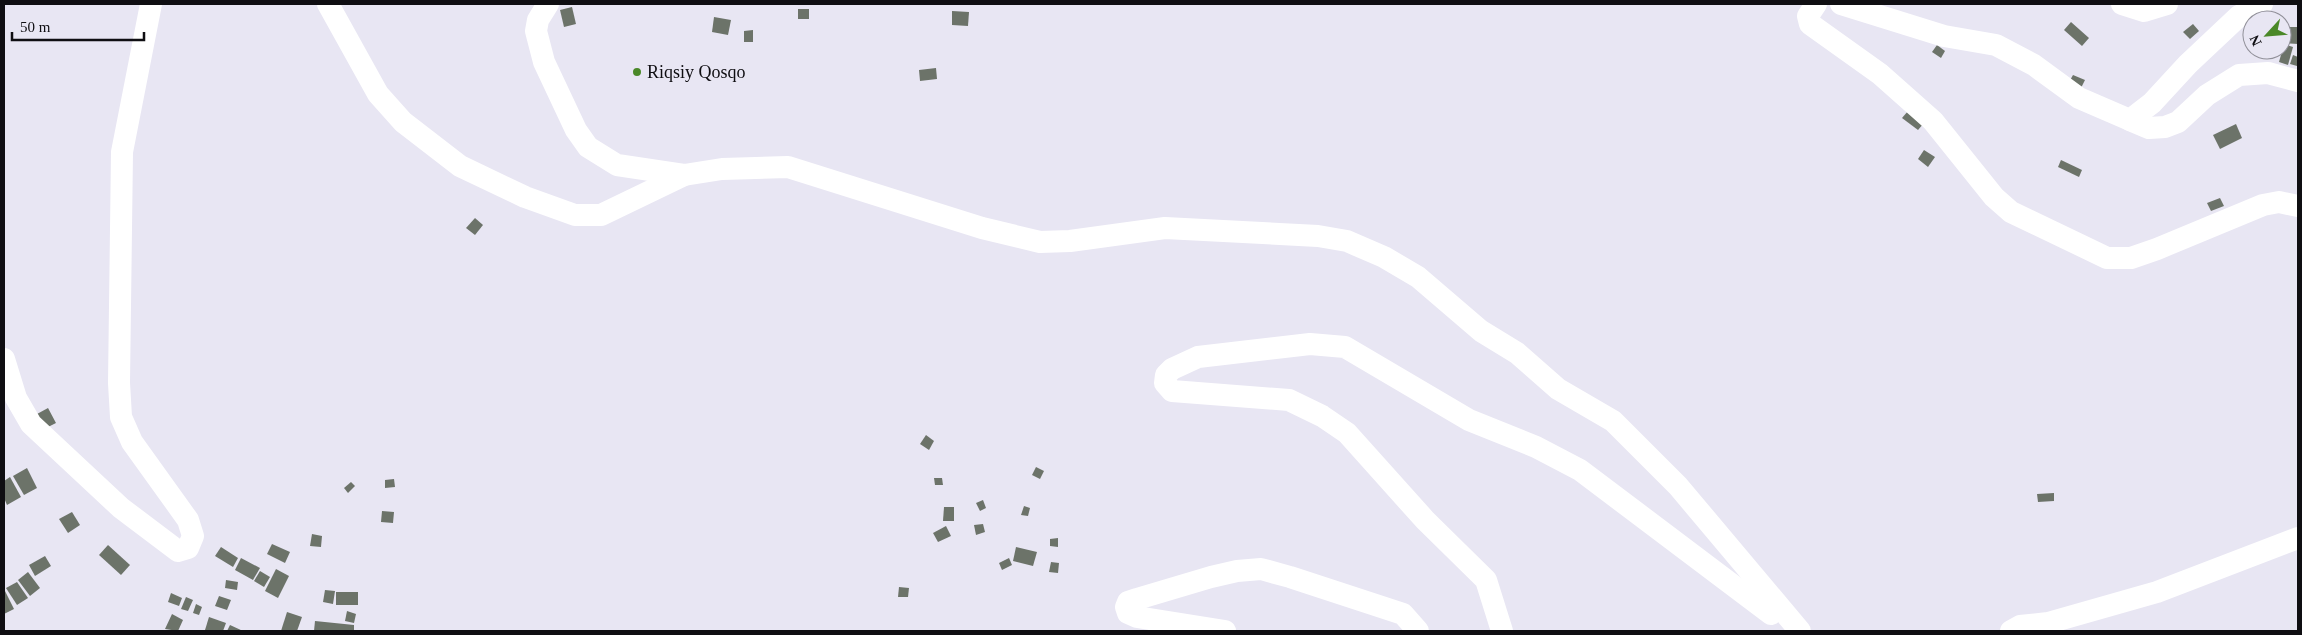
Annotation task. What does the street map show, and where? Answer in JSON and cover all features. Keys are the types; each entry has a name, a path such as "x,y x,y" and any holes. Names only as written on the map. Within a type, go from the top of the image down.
{"street":[{"path":"4,359 16,398 31,424 121,508 178,551 188,548 193,536 188,520 132,442 121,417 119,383 122,152 151,4"},
{"path":"328,4 378,94 403,122 460,166 517,194 575,215 601,215 684,175 722,169 788,167 982,228 1040,242 1165,228 1318,236 1347,241 1384,257 1418,277 1481,331 1517,353 1558,389 1613,421 1678,486 1800,631"},
{"path":"548,4 538,20 536,31 544,62 576,130 588,147 617,165 684,175"},
{"path":"1816,4 1808,16 1810,24 1880,74 1933,120 1994,197 2011,212 2107,258 2131,258 2263,205 2279,202 2298,206"},
{"path":"1840,4 1944,36 1996,45 2034,65 2079,98 2149,128 2165,127 2178,122 2207,95 2239,74 2268,73 2298,81"},
{"path":"2122,4 2144,11 2167,4"},
{"path":"2130,120 2152,103 2188,64 2239,16 2262,4"},
{"path":"1502,631 1486,580 1425,520 1347,433 1322,416 1289,400 1172,391 1165,383 1166,375 1172,369 1198,357 1310,344 1345,347 1469,420 1536,447 1580,470 1656,529 1754,599 1791,631"},
{"path":"2011,631 2020,626 2048,623 2157,592 2298,538"},
{"path":"1225,631 1137,617 1128,613 1126,607 1128,602 1137,598 1211,577 1237,571 1261,569 1403,614 1418,631"}],"building":[{"path":"572,7 576,24 564,27 560,10"},
{"path":"798,9 809,9 809,19 798,19"},
{"path":"952,11 969,12 968,26 952,25"},
{"path":"714,17 731,20 728,35 712,32"},
{"path":"2071,22 2089,38 2082,46 2064,30"},
{"path":"2193,24 2199,31 2190,39 2183,32"},
{"path":"2292,27 2298,27 2298,44 2292,44"},
{"path":"753,30 753,42 744,42 744,31"},
{"path":"1937,45 1945,51 1941,58 1932,52"},
{"path":"2293,55 2298,57 2297,66 2290,64"},
{"path":"2280,60 2289,60 2288,65 2279,62"},
{"path":"936,68 937,79 920,81 919,70"},
{"path":"2073,75 2085,80 2081,88 2069,82"},
{"path":"1908,111 1924,123 1918,130 1902,118"},
{"path":"2236,124 2242,138 2220,149 2213,135"},
{"path":"1924,150 1935,157 1928,167 1918,159"},
{"path":"2061,160 2082,170 2079,177 2058,167"},
{"path":"2220,198 2224,206 2211,211 2207,203"},
{"path":"475,218 483,225 475,235 466,228"},
{"path":"48,408 56,423 44,429 37,414"},
{"path":"926,435 934,441 929,450 920,444"},
{"path":"1036,467 1044,471 1040,479 1032,475"},
{"path":"27,468 37,488 24,495 13,476"},
{"path":"10,477 21,497 7,505 4,498 4,481"},
{"path":"934,478 942,478 943,485 935,485"},
{"path":"394,479 395,487 385,488 385,480"},
{"path":"351,482 355,486 348,493 344,488"},
{"path":"2054,493 2054,501 2038,502 2037,494"},
{"path":"983,500 986,508 980,511 976,503"},
{"path":"1024,506 1030,508 1028,516 1021,515"},
{"path":"944,507 954,507 954,521 943,521"},
{"path":"382,511 394,512 393,523 381,522"},
{"path":"72,512 80,525 68,533 59,519"},
{"path":"983,524 985,532 976,535 974,525"},
{"path":"946,526 951,536 938,542 933,533"},
{"path":"312,534 322,536 321,547 310,546"},
{"path":"1058,538 1058,547 1050,546 1050,539"},
{"path":"272,544 290,552 285,563 267,554"},
{"path":"108,545 130,565 121,575 99,555"},
{"path":"221,547 238,558 233,567 215,556"},
{"path":"1016,547 1037,552 1033,566 1013,561"},
{"path":"45,556 51,566 35,576 29,565"},
{"path":"241,558 260,568 253,580 235,570"},
{"path":"1009,558 1012,565 1002,570 999,563"},
{"path":"1051,562 1059,563 1058,573 1049,572"},
{"path":"276,569 289,576 278,598 265,591"},
{"path":"260,571 270,577 264,587 254,581"},
{"path":"28,572 40,588 30,596 18,580"},
{"path":"226,580 238,582 237,590 225,588"},
{"path":"17,582 28,598 17,605 6,588"},
{"path":"899,587 909,588 908,597 898,597"},
{"path":"325,590 335,591 333,604 323,602"},
{"path":"4,592 14,609 4,614"},
{"path":"336,592 358,592 358,605 336,605"},
{"path":"171,593 182,598 179,606 168,602"},
{"path":"219,596 231,600 227,610 215,606"},
{"path":"186,597 193,600 188,611 181,609"},
{"path":"196,604 202,607 199,615 193,613"},
{"path":"347,611 356,614 354,623 345,621"},
{"path":"287,612 302,617 297,631 281,631"},
{"path":"172,614 183,620 178,631 165,629"},
{"path":"209,617 226,623 223,631 205,630"},
{"path":"315,621 354,625 354,631 314,631"},
{"path":"230,625 243,631 227,631"}],"place":[{"name":"Riqsiy Qosqo","path":"637,72"}]}
